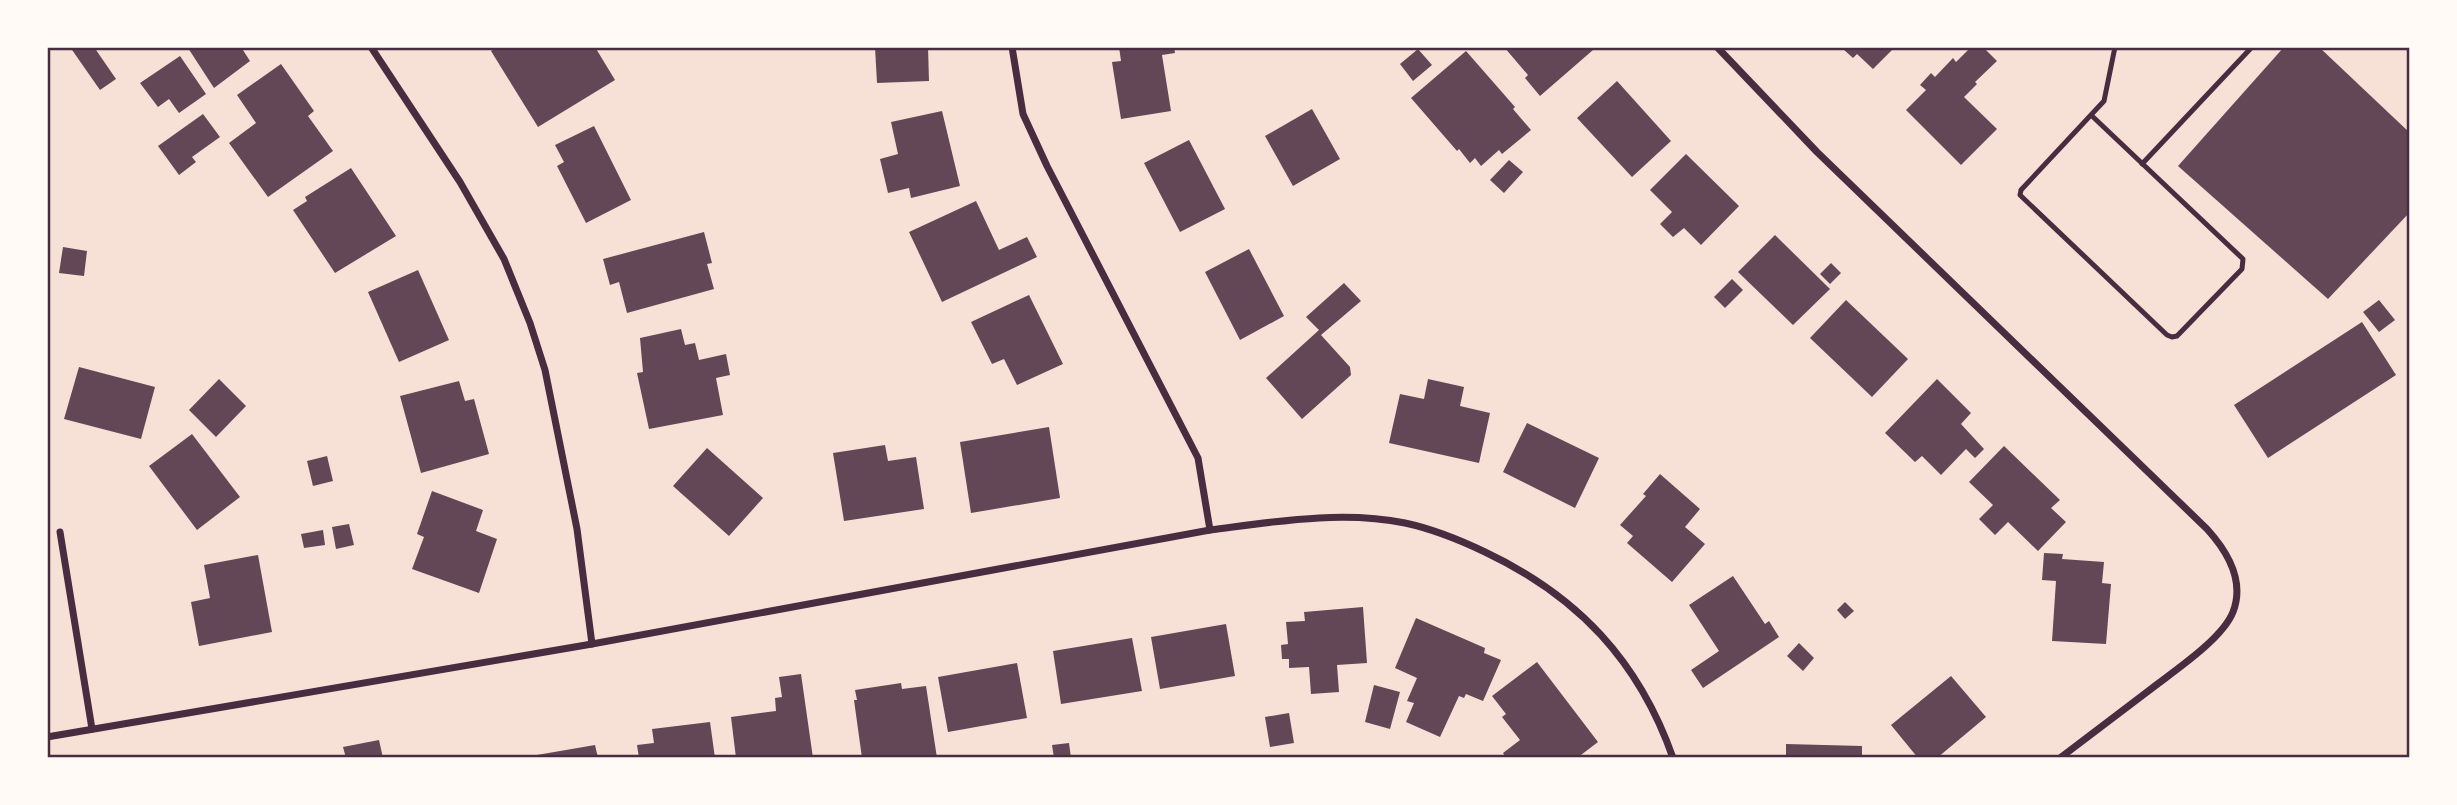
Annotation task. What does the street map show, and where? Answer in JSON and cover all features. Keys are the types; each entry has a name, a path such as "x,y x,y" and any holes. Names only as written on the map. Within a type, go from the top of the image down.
{"street":[{"path":"372,47 460,182 504,259 530,323 545,370 577,529 592,644"},
{"path":"1012,47 1023,114 1037,145 1198,458 1210,530"},
{"path":"1717,47 1827,162 2207,528 2231,563 2237,589 2234,611 2220,632 2186,662 2060,758"},
{"path":"47,737 592,644 1210,530 1300,519 1353,518 1405,523 1459,539 1545,585 1575,608 1602,636 1632,676 1660,721 1673,758"},
{"path":"60,532 92,729"}],"lane":[{"path":"2091,115 2243,260 2244,265 2177,336 2172,337 2020,195 2021,190 2104,101 2115,47"},
{"path":"2142,164 2252,47"}],"building":[{"path":"70,47 94,47 116,79 100,90"},
{"path":"189,47 241,47 250,61 214,88"},
{"path":"497,47 595,47 615,80 538,127 491,51"},
{"path":"875,47 928,47 929,81 877,83"},
{"path":"1119,47 1174,47 1175,53 1162,55 1171,111 1121,119 1112,62 1121,61"},
{"path":"1504,47 1591,47 1593,50 1540,96 1525,78 1528,75"},
{"path":"1844,47 1895,47 1873,69 1857,54 1853,58"},
{"path":"1971,47 1983,47 1997,61 1964,97 1997,129 1961,165 1906,110 1926,90 1920,85 1931,73 1935,77 1953,58 1956,62"},
{"path":"2284,47 2319,47 2410,133 2410,212 2328,299 2178,166"},
{"path":"1418,49 1432,65 1413,81 1400,64"},
{"path":"1466,51 1515,107 1513,109 1531,130 1502,154 1499,150 1481,166 1475,158 1470,163 1459,149 1457,151 1411,98"},
{"path":"180,56 206,94 179,113 169,99 158,107 140,83"},
{"path":"281,64 314,111 308,116 333,151 268,197 229,143 256,123 237,95"},
{"path":"1617,81 1671,141 1632,177 1577,118"},
{"path":"1312,109 1340,159 1293,186 1265,136"},
{"path":"942,111 960,186 911,198 909,188 888,193 880,159 898,154 891,122"},
{"path":"203,114 220,137 192,157 196,162 179,175 158,146"},
{"path":"594,126 631,200 586,223 557,166 564,162 555,145"},
{"path":"1189,140 1225,209 1180,232 1144,163"},
{"path":"1686,154 1739,206 1701,245 1684,228 1673,237 1660,224 1672,212 1650,190"},
{"path":"1509,160 1523,172 1504,193 1490,180"},
{"path":"351,168 396,236 335,273 293,210 307,201 305,197"},
{"path":"976,201 999,250 1027,237 1037,257 942,302 909,232"},
{"path":"704,232 712,263 707,264 714,289 627,313 619,282 610,285 603,259"},
{"path":"1775,235 1830,289 1793,325 1738,272"},
{"path":"63,247 87,251 84,276 59,273"},
{"path":"1249,249 1284,316 1240,340 1205,272"},
{"path":"1831,263 1841,273 1830,284 1820,274"},
{"path":"418,270 449,340 399,362 368,292"},
{"path":"1732,279 1743,290 1725,308 1714,297"},
{"path":"1344,283 1361,301 1321,335 1350,367 1351,375 1302,419 1266,378 1319,330 1306,317"},
{"path":"1029,295 1063,364 1017,385 1004,359 992,364 971,322"},
{"path":"1846,300 1908,359 1872,397 1810,338"},
{"path":"2379,300 2395,320 2379,332 2363,312"},
{"path":"2362,322 2396,375 2268,458 2234,405"},
{"path":"681,329 685,345 695,343 699,360 726,354 730,375 716,378 723,415 649,429 637,373 643,372 640,338"},
{"path":"79,367 155,387 141,439 64,419"},
{"path":"219,379 246,406 216,437 189,410"},
{"path":"1428,379 1464,387 1460,406 1490,413 1479,463 1389,443 1400,394 1424,399"},
{"path":"1937,379 1971,413 1961,424 1984,449 1975,458 1966,449 1941,475 1922,456 1915,462 1885,433"},
{"path":"459,381 465,401 474,399 489,454 421,473 400,396"},
{"path":"1527,423 1599,458 1575,508 1503,472"},
{"path":"1049,427 1060,498 971,513 960,442"},
{"path":"192,434 240,497 197,530 149,466"},
{"path":"885,445 888,461 916,457 924,509 844,521 833,453"},
{"path":"2004,446 2060,500 2051,508 2066,522 2038,551 2008,522 1995,535 1979,519 1993,505 1969,482"},
{"path":"707,448 763,498 729,536 673,486"},
{"path":"327,456 333,481 313,486 307,461"},
{"path":"1660,474 1700,509 1685,527 1705,544 1672,582 1627,543 1633,536 1620,525 1646,496 1643,494"},
{"path":"432,491 483,510 476,531 497,539 479,593 412,569 424,537 417,534"},
{"path":"349,524 354,545 336,549 332,527"},
{"path":"323,530 325,545 304,548 301,534"},
{"path":"2044,553 2063,554 2062,559 2104,562 2102,583 2111,584 2106,644 2052,641 2056,581 2042,580"},
{"path":"258,555 272,632 199,646 191,602 210,598 204,565"},
{"path":"1733,576 1765,624 1769,621 1779,637 1703,688 1691,670 1719,651 1689,605"},
{"path":"1845,602 1854,611 1845,619 1837,610"},
{"path":"1363,607 1367,663 1337,665 1339,692 1311,694 1309,667 1289,668 1289,659 1282,659 1281,645 1288,644 1286,622 1305,621 1304,612"},
{"path":"1416,618 1485,648 1484,653 1501,660 1483,701 1466,694 1464,698 1459,696 1440,737 1406,722 1414,703 1407,701 1417,678 1395,668"},
{"path":"1226,624 1235,676 1160,689 1151,637"},
{"path":"1132,638 1142,691 1061,704 1053,651"},
{"path":"1799,643 1814,658 1803,671 1787,656"},
{"path":"1537,662 1598,742 1577,758 1506,758 1503,753 1520,740 1502,717 1506,714 1492,696"},
{"path":"1017,663 1027,718 948,732 938,677"},
{"path":"801,674 813,758 736,758 731,717 776,711 775,698 782,697 779,677"},
{"path":"1951,676 1986,717 1937,758 1918,758 1891,725"},
{"path":"901,683 902,689 926,686 937,758 862,758 855,690"},
{"path":"1374,685 1400,692 1390,729 1365,722"},
{"path":"1289,713 1294,743 1270,747 1265,717"},
{"path":"710,722 715,758 639,758 637,745 654,743 652,729"},
{"path":"379,740 383,758 346,758 343,747"},
{"path":"1069,743 1071,758 1054,758 1052,745"},
{"path":"1786,744 1862,746 1862,758 1786,758"},
{"path":"595,745 598,758 531,758 531,756"}]}
